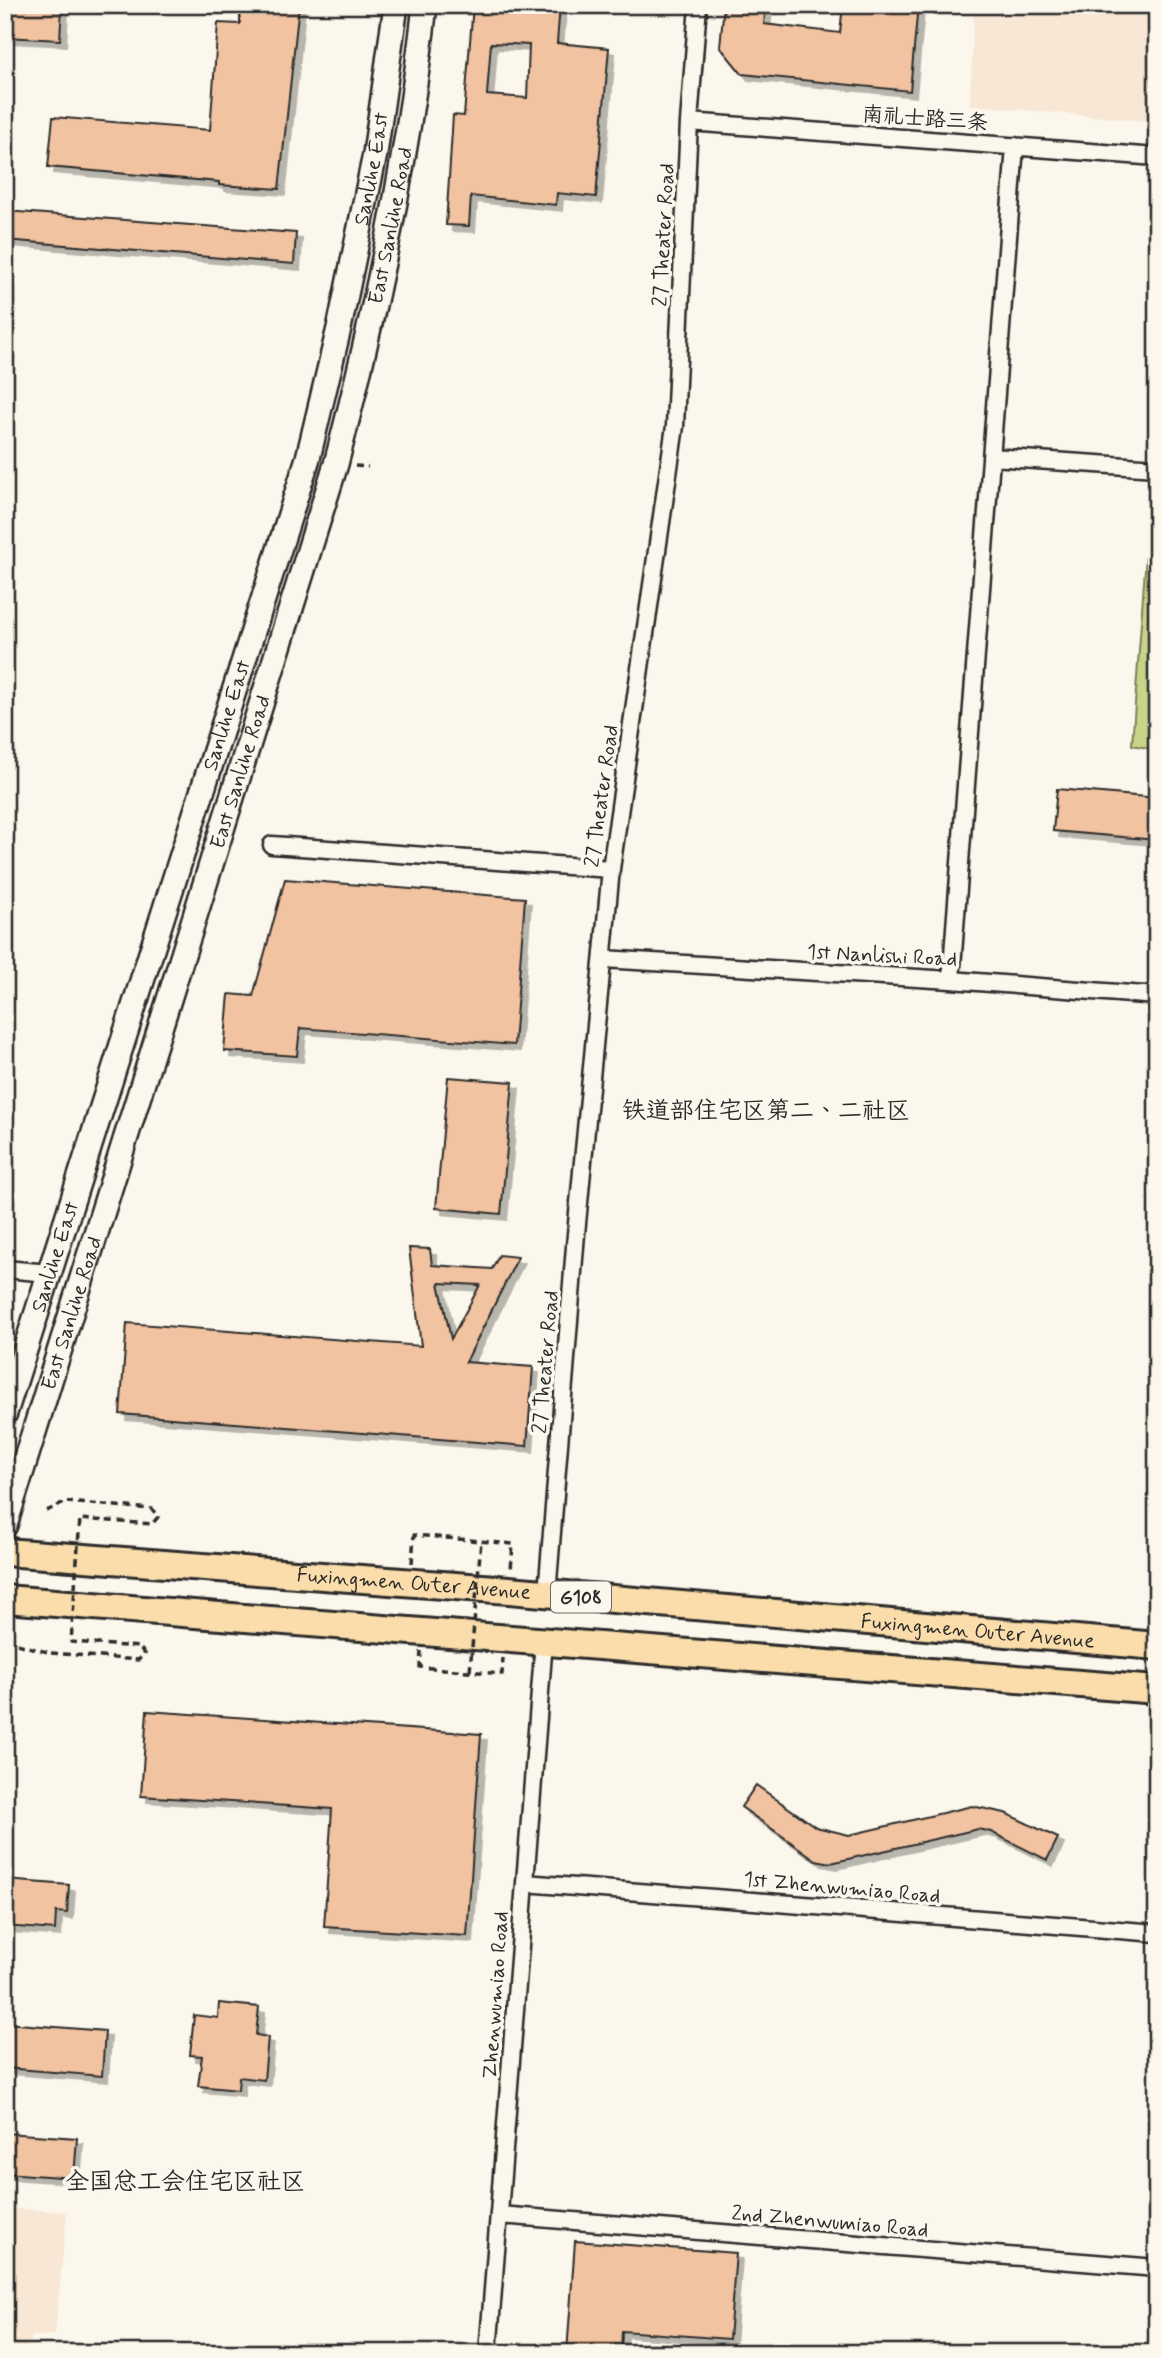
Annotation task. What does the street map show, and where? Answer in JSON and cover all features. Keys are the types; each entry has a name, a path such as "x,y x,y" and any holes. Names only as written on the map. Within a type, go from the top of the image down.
{"highway":[{"name":"Fuxingmen Outer Avenue","path":"5,1552 547,1594 1157,1646"},
{"name":"Fuxingmen Outer Avenue","path":"5,1599 1157,1690"}],"main road":[{"name":"Sanlihe East","path":"5,1413 307,458 340,324 375,154 396,5"},
{"name":"East Sanlihe Road","path":"5,1525 336,464 370,328 390,225 415,88 425,5"}],"street":[{"name":"27 Theater Road","path":"547,1594 576,1234 611,869 675,426 689,122 698,5"},
{"name":"南礼士路三条","path":"689,122 1157,157"},
{"path":"951,980 1015,146"},
{"path":"991,457 1157,468"},
{"path":"272,845 611,869"},
{"name":"1st Nanlishi Road","path":"604,959 951,980 1157,996"},
{"path":"5,1269 49,1272"},
{"name":"Zhenwumiao Road","path":"488,2353 544,1641"},
{"name":"1st Zhenwumiao Road","path":"525,1883 1157,1933"},
{"name":"2nd Zhenwumiao Road","path":"499,2215 1157,2268"}],"path":[{"path":"17,1644 51,1653 138,1660 145,1654 139,1647 71,1642 80,1519 152,1524 158,1517 152,1509 67,1502 46,1511"},
{"path":"414,1535 513,1544"},
{"path":"470,1671 481,1541"},
{"path":"420,1667 502,1674"}],"shaded area":[{"path":"974,5 1157,5 1157,122 970,105"},
{"path":"5,2208 67,2212 55,2335 33,2336 25,2353 5,2353"}],"green space":[{"path":"1146,555 1157,556 1157,750 1132,745"}],"building":[{"path":"5,5 62,5 60,40 5,37"},
{"path":"240,5 299,5 279,189 48,167 53,117 210,130 218,23 240,24"},
{"path":"473,5 560,5 557,43 609,48 596,197 557,193 556,205 471,196 469,226 446,225 453,115 464,116","holes":["491,43 529,45 527,98 487,95"]},
{"path":"724,5 766,5 764,24 840,33 843,5 918,5 910,91 742,74 720,47"},
{"path":"5,211 296,233 294,264 5,240"},
{"path":"1057,789 1157,798 1157,840 1053,831"},
{"path":"285,879 525,898 514,1045 300,1028 297,1056 224,1051 229,994 253,996"},
{"path":"448,1077 513,1082 501,1214 436,1208"},
{"path":"409,1248 430,1249 432,1265 492,1269 499,1255 518,1257 466,1362 533,1367 527,1446 120,1414 127,1323 421,1346","holes":["439,1283 480,1285 451,1339"]},
{"path":"147,1711 481,1734 467,1936 324,1927 332,1809 141,1796"},
{"path":"756,1785 816,1827 849,1835 972,1806 1005,1813 1058,1838 1047,1860 991,1832 978,1829 831,1863 816,1860 741,1807"},
{"path":"5,1880 69,1885 67,1913 56,1912 55,1930 5,1926"},
{"path":"219,2003 259,2007 256,2035 268,2037 264,2080 239,2077 238,2090 198,2086 202,2056 190,2055 194,2015 218,2018"},
{"path":"5,2023 105,2031 102,2076 5,2068"},
{"path":"5,2133 77,2138 74,2178 5,2173"},
{"path":"575,2241 736,2253 729,2339 622,2331 621,2353 567,2353"}],"district":[{"name":"铁道部住宅区第二、二社区","path":"766,1110"},
{"name":"全国总工会住宅区社区","path":"185,2181"}]}
